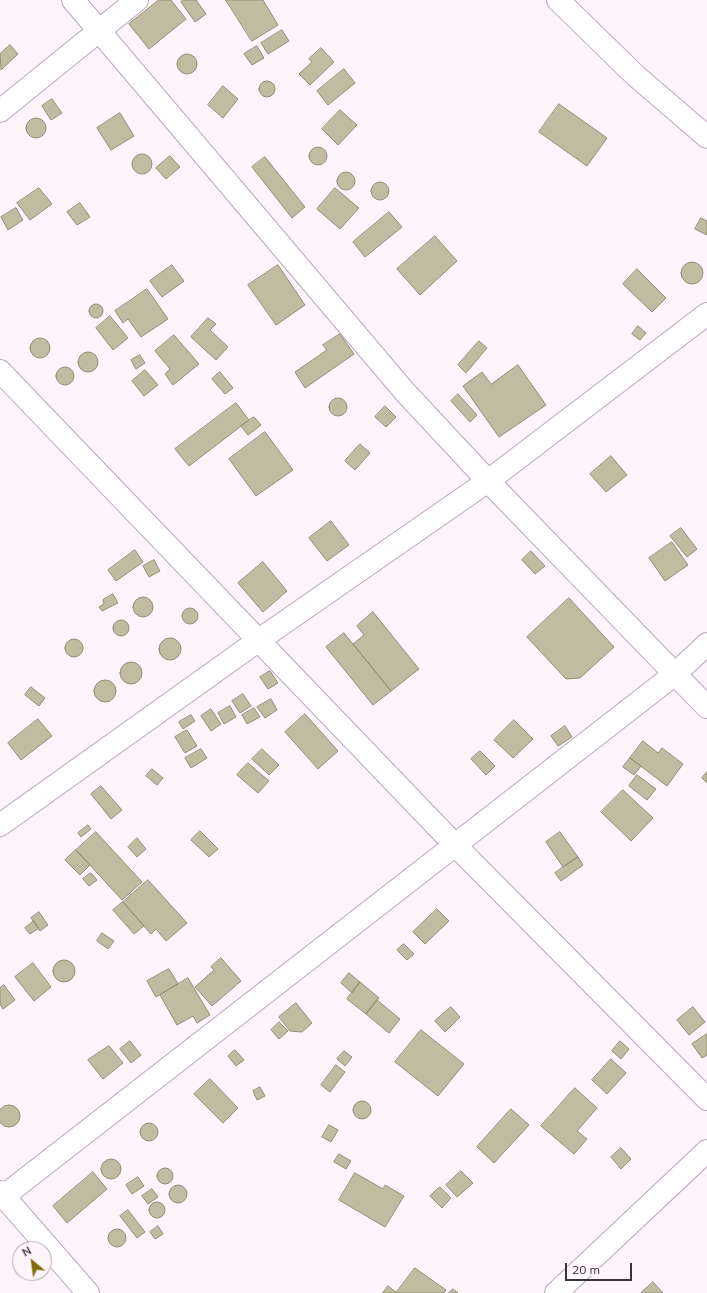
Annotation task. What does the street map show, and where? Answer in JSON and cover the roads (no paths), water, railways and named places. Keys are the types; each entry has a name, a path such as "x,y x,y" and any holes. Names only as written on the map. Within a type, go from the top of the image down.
{"street":[{"path":"73,0 406,392 488,481 707,707"},
{"path":"0,111 137,0"},
{"path":"558,0 636,76 707,137"},
{"path":"0,825 259,640 488,481 707,314"},
{"path":"0,371 455,845 707,1099"},
{"path":"88,1293 1,1196 675,674 707,644"},
{"path":"556,1293 707,1151"}]}
